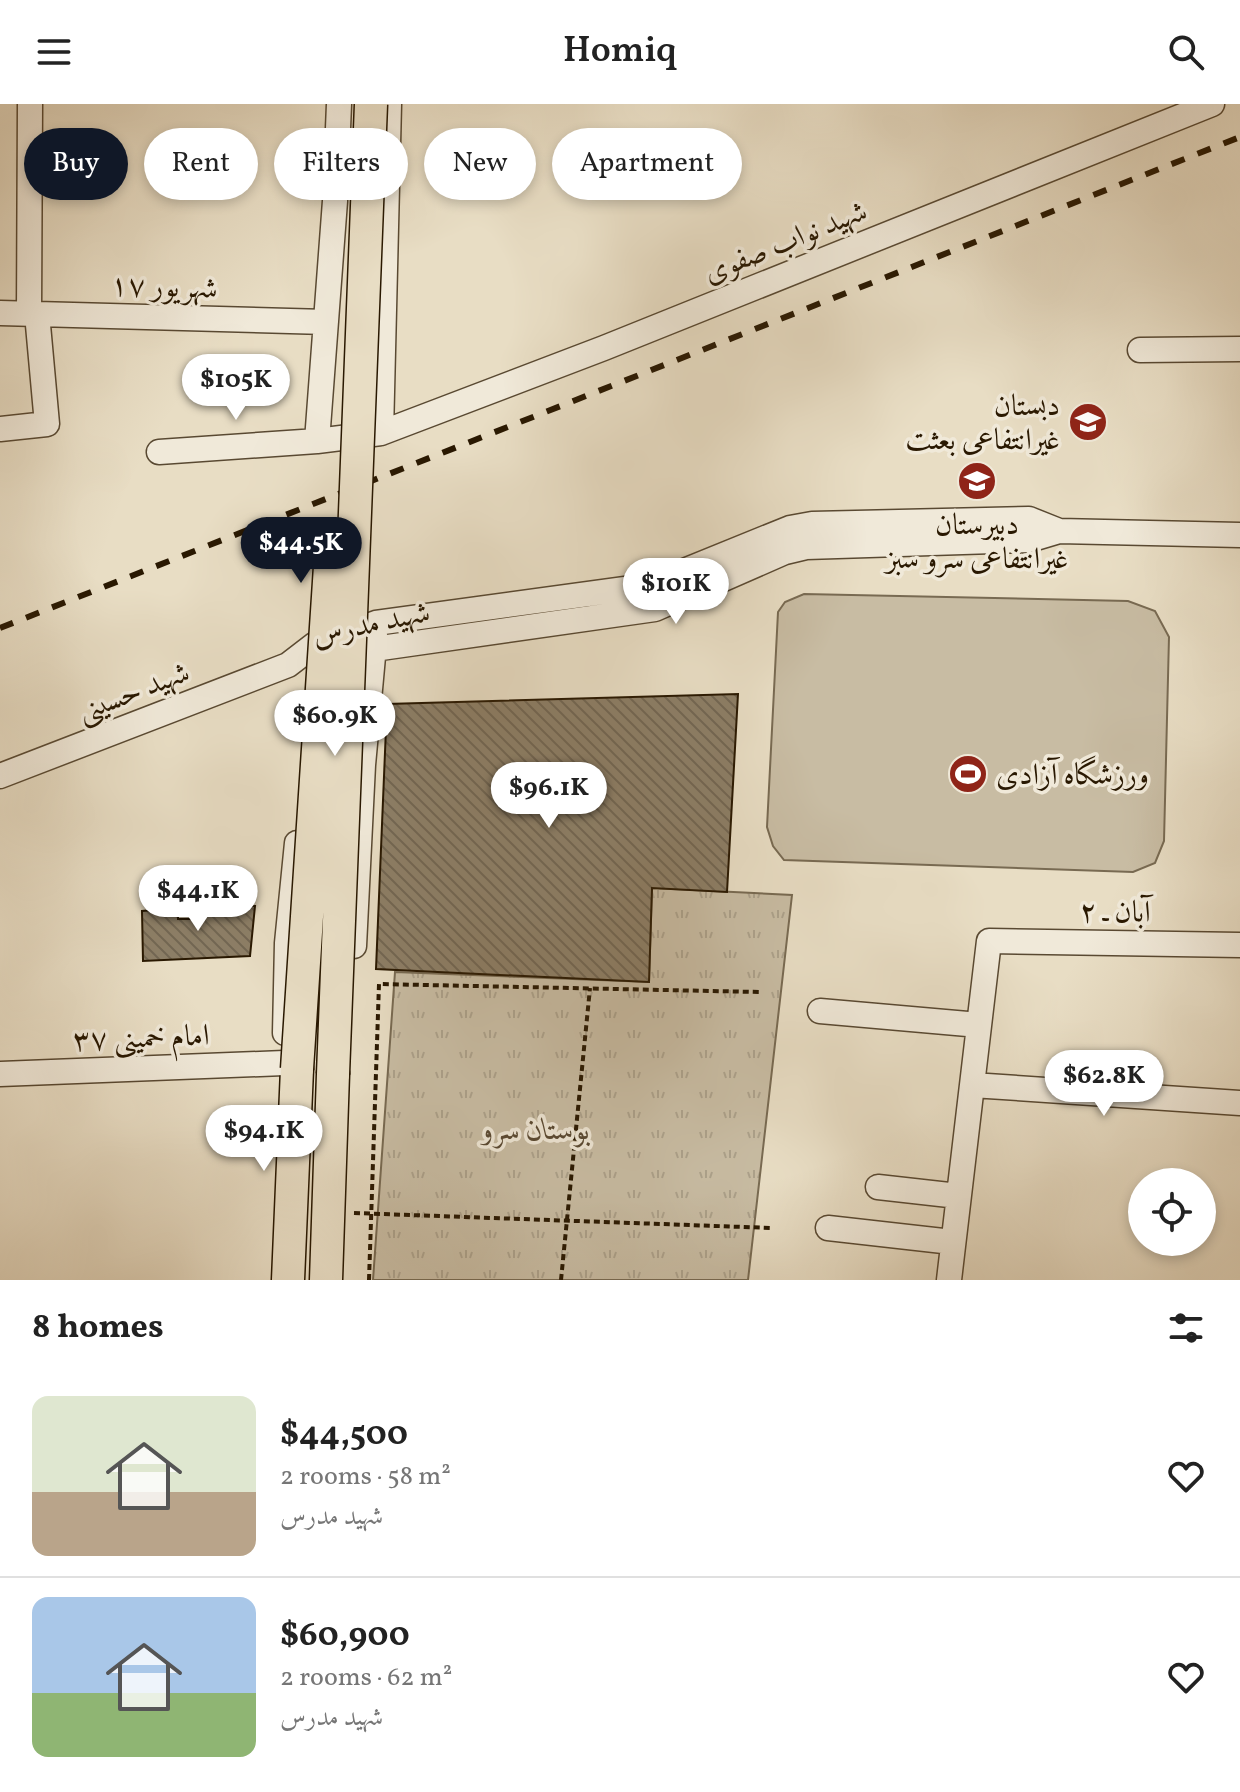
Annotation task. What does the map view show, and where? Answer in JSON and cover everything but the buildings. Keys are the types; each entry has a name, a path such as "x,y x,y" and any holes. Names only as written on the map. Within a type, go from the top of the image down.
{"main road":[{"path":"288,1280 292,1075 326,643 353,104"},
{"path":"326,1280 371,104"}],"street":[{"path":"0,429 47,424 33,314 30,104"},
{"path":"317,441 339,104"},
{"path":"381,433 389,104"},
{"name":"شهید نواب صفوی","path":"159,452 317,441 381,433 634,336 1212,104"},
{"path":"335,201 386,205"},
{"path":"330,260 385,264"},
{"name":"۱۷ شهریور","path":"0,313 326,322"},
{"path":"1140,350 1240,349"},
{"name":"شهید مدرس","path":"288,665 314,645 376,623 647,586 790,528 812,524 1029,519 1059,531"},
{"name":"شهید مدرس","path":"288,665 312,672 374,649 655,609 785,552 806,547 1029,540 1059,531 1240,535"},
{"path":"332,1083 348,1062 363,765 376,623"},
{"path":"292,1075 287,943 314,645"},
{"name":"شهید حسینی","path":"0,776 288,665"},
{"path":"307,733 365,736"},
{"path":"304,759 363,765"},
{"name":"آبان ـ ۲","path":"979,1025 989,941 1240,945"},
{"path":"820,1011 979,1025 949,1280"},
{"name":"امام خمینی ۳۷","path":"0,1074 292,1075"},
{"path":"972,1085 1240,1103"},
{"path":"878,1187 958,1196"},
{"path":"828,1228 952,1242"}],"path":[{"path":"369,1280 379,984 759,992"},
{"path":"561,1280 590,988"},
{"path":"328,1212 772,1228"}],"green space":[{"name":"ورزشگاه آزادی","path":"804,594 1128,601 1155,611 1169,637 1164,841 1155,863 1133,872 784,860 773,846 767,827 778,612 785,602"},
{"name":"بوستان سرو","path":"652,888 792,895 748,1280 373,1280 395,972 649,982"}],"railway":[{"path":"0,628 1240,137"}],"place":[{"name":"دبستان غیرانتفاعی بعثت","path":"1088,422"},
{"name":"دبیرستان غیرانتفاعی سرو سبز","path":"977,481"},
{"name":"ورزشگاه آزادی","path":"968,774"}]}
